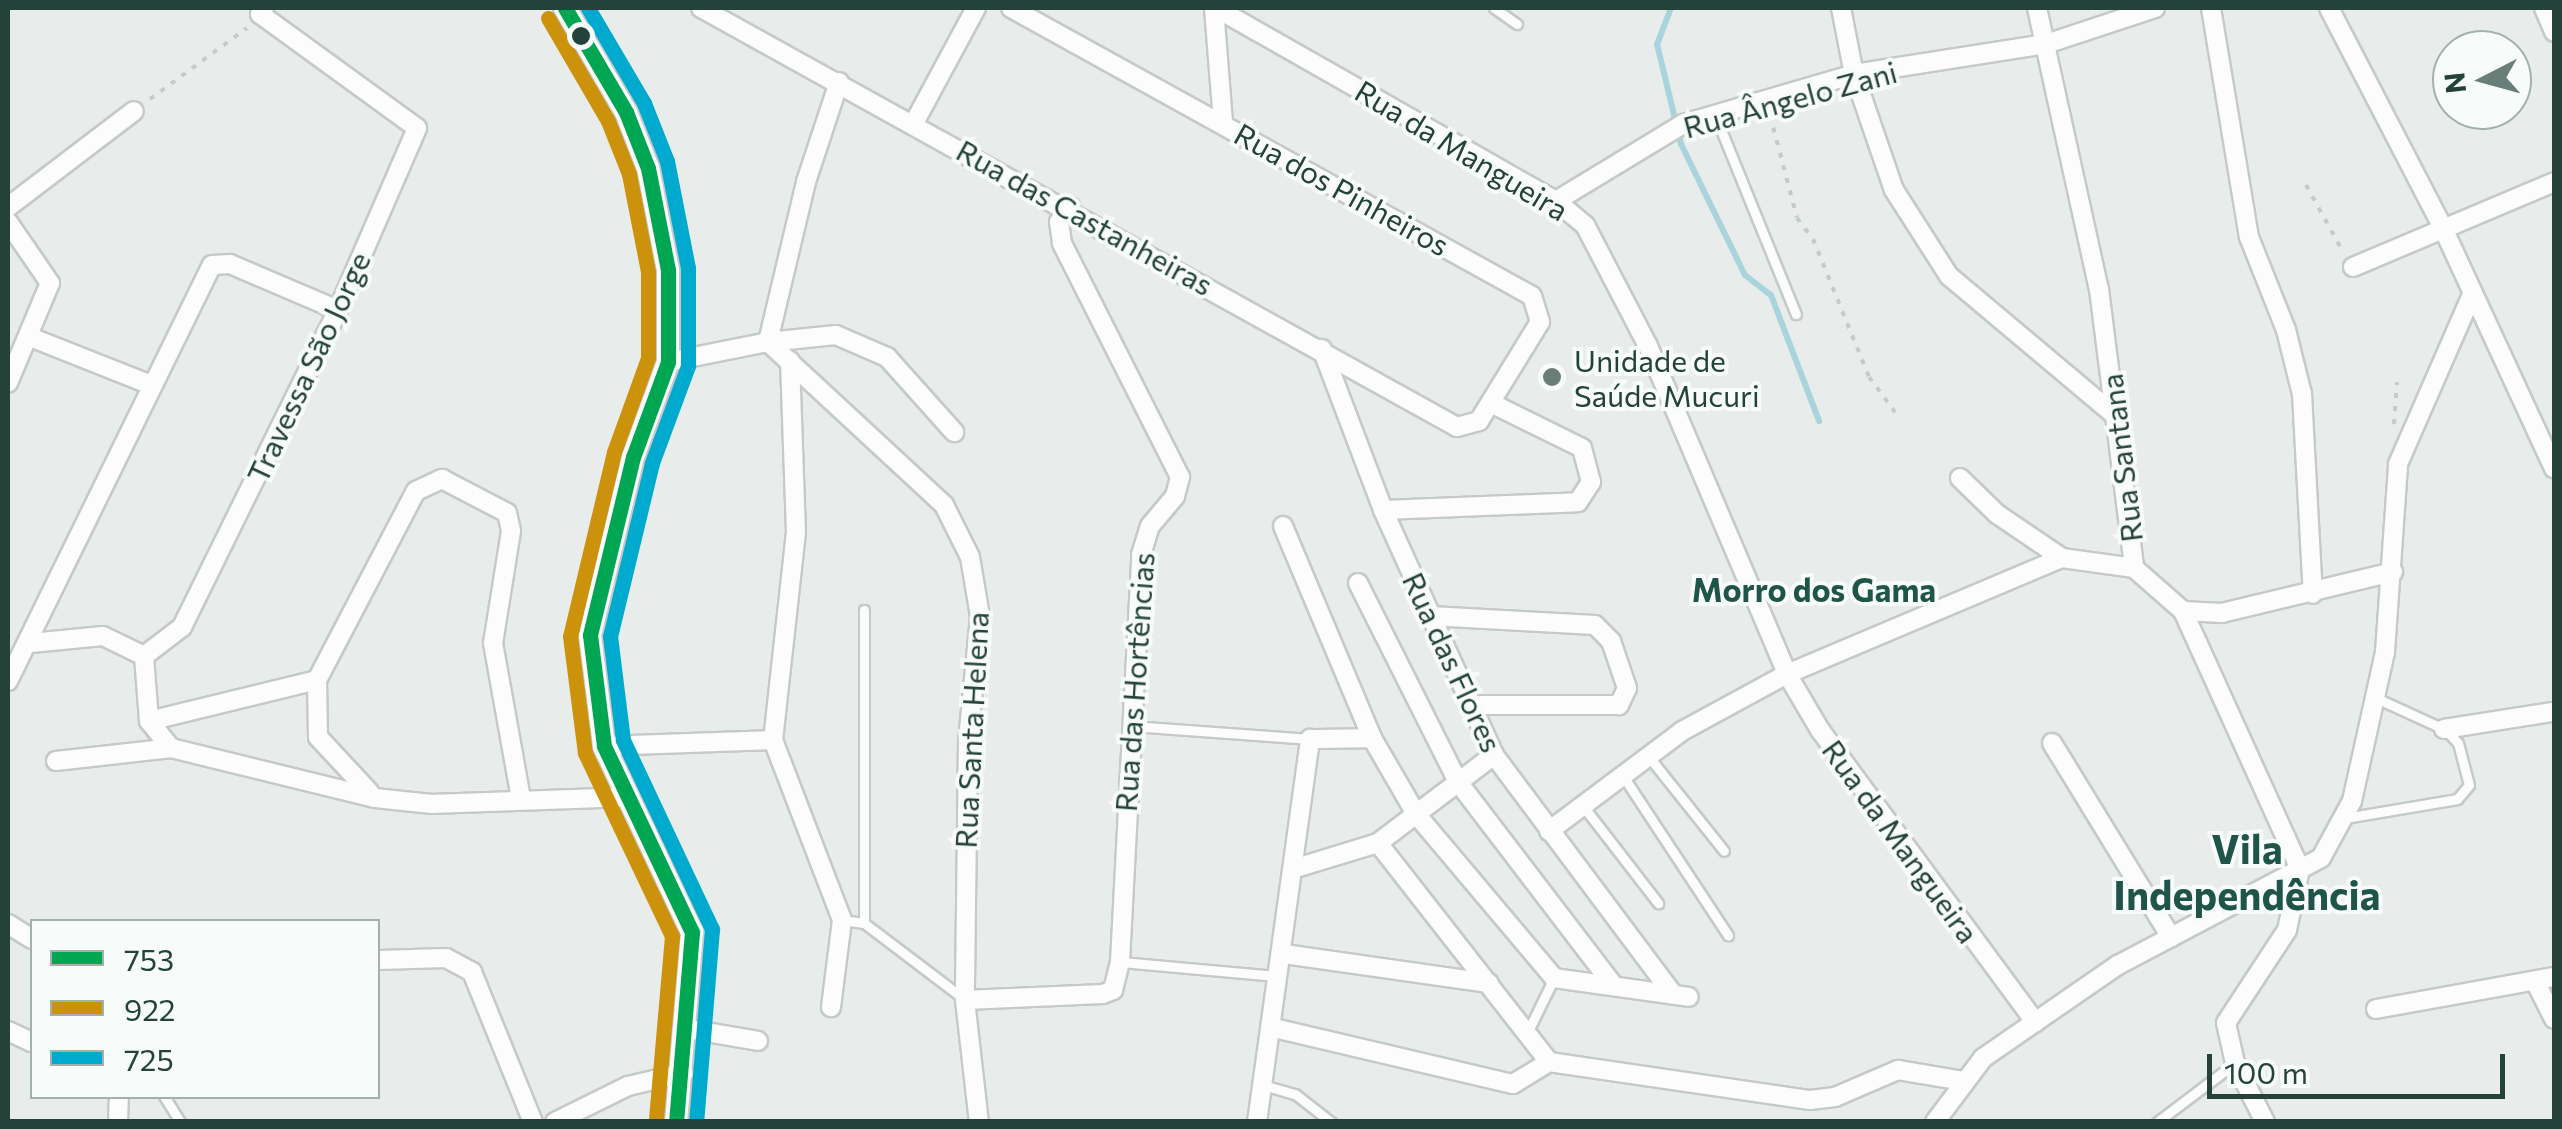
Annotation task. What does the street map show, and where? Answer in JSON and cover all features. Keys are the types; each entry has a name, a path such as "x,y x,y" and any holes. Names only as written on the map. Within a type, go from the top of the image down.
{"street":[{"path":"565,8 626,112 648,168 668,270 668,362 634,457 591,616 604,746 692,932 688,1028 676,1122"},
{"name":"Rua das Castanheiras","path":"701,8 1467,428"},
{"path":"914,122 976,8"},
{"name":"Rua dos Pinheiros","path":"1011,8 1532,296 1540,322 1491,403 1467,428"},
{"path":"1215,8 1223,122"},
{"name":"Rua da Mangueira","path":"1215,8 1556,201 1585,225 1648,346 1786,674 1820,730 2035,1022"},
{"path":"1840,8 1854,74 1894,190 1949,276 2117,417"},
{"name":"Rua Santana","path":"2037,8 2099,288 2134,568 2183,611 2300,869"},
{"name":"Rua Ângelo Zani","path":"1556,201 1682,124 1854,74 2046,44 2155,8"},
{"path":"2211,8 2249,237 2286,330 2302,394 2313,594"},
{"path":"2328,8 2442,226 2554,468"},
{"path":"2544,8 2554,32"},
{"name":"Travessa São Jorge","path":"144,656 182,627 338,310 417,128 262,11"},
{"path":"768,342 806,182 840,82"},
{"path":"8,207 134,111"},
{"path":"2353,266 2554,182"},
{"name":"Rua das Hortências","path":"1070,207 1059,222 1062,243 1180,477 1175,496 1144,540 1130,726 1120,962"},
{"path":"8,222 50,283 8,383"},
{"path":"8,681 31,643 150,384 212,265 230,264 338,310"},
{"path":"1935,1122 1983,1058 2035,1022 2171,937 2321,858 2342,818 2374,698 2394,572 2398,464 2472,295"},
{"path":"668,362 768,342 836,335 887,357 954,432"},
{"path":"30,337 150,384"},
{"name":"Rua Santa Helena","path":"768,342 944,505 970,557 980,616 967,778 965,1000 980,1122"},
{"name":"Rua das Flores","path":"1322,349 1383,510 1494,755 1549,832 1681,995 1614,986"},
{"path":"790,362 796,532 773,740 842,920 831,1007"},
{"path":"1383,510 1563,508 1578,502 1591,482 1582,448 1570,436 1491,403"},
{"path":"1960,478 1998,514 2062,558 2134,568"},
{"path":"375,798 342,770 318,737 317,680 416,491 442,479 495,503 507,513 511,531 493,644 521,799"},
{"path":"1283,526 1372,738 1416,814 1554,978 1614,986"},
{"path":"1549,832 1682,730 1786,674 2062,558"},
{"path":"2183,611 2222,614 2394,572"},
{"path":"1358,584 1458,782 1614,986"},
{"path":"1430,616 1606,630 1626,698 1619,705 1469,705"},
{"path":"31,643 103,636 144,656 148,721 171,748"},
{"path":"148,721 317,680"},
{"path":"2444,729 2553,712"},
{"path":"1257,1122 1274,1028 1310,739 1372,738"},
{"path":"604,746 773,740"},
{"path":"2052,742 2171,937"},
{"path":"56,761 171,748 375,798 432,804 629,798"},
{"path":"1296,868 1378,843 1494,755"},
{"path":"1378,843 1549,1062"},
{"path":"2265,1122 2234,1063 2228,1015 2287,930 2300,869"},
{"path":"8,924 30,938"},
{"path":"1284,954 1489,982"},
{"path":"380,960 446,958 472,972 534,1122"},
{"path":"965,1000 1103,994 1113,990 1120,962"},
{"path":"2376,1009 2545,980 2554,1019"},
{"path":"688,1028 758,1040"},
{"path":"1274,1028 1513,1084 1549,1062 1810,1100 1834,1097 1898,1070 1964,1082"},
{"path":"554,1122 628,1086 684,1073"}],"lane":[{"path":"1494,8 1517,24"},
{"path":"1715,115 1796,314"},
{"path":"864,610 864,923"},
{"path":"2342,818 2466,794 2464,759 2444,729 2374,698"},
{"path":"1130,726 1310,739"},
{"path":"1649,757 1724,851"},
{"path":"1623,776 1728,935"},
{"path":"1583,806 1658,903"},
{"path":"842,920 864,923 965,1000"},
{"path":"1120,962 1280,976"},
{"path":"1528,1033 1554,978"},
{"path":"2157,1122 2234,1063"},
{"path":"1264,1085 1295,1094 1330,1122"},
{"path":"166,1099 180,1122"}],"path":[{"path":"134,111 237,39 262,11"},
{"path":"1766,100 1797,218 1813,239 1869,377 1895,412"},
{"path":"2306,184 2353,266"}],"waterway":[{"path":"1671,8 1657,44 1681,144 1745,275 1771,295 1819,421"}],"transit line":[{"name":"753","path":"565,8 626,112 648,168 668,270 668,362 633,457 590,635 604,746 692,932 676,1122"},
{"name":"725","path":"588,8 644,103 667,161 688,268 688,366 652,463 610,636 623,740 712,929 696,1122"},
{"name":"922","path":"548,18 608,121 629,174 648,272 648,358 614,452 570,636 585,753 672,936 656,1120"}],"place":[{"name":"Unidade de Saúde Mucuri","path":"1552,377"}],"district":[{"name":"Morro dos Gama","path":"1814,589"},
{"name":"Vila Independência","path":"2247,871"}]}
